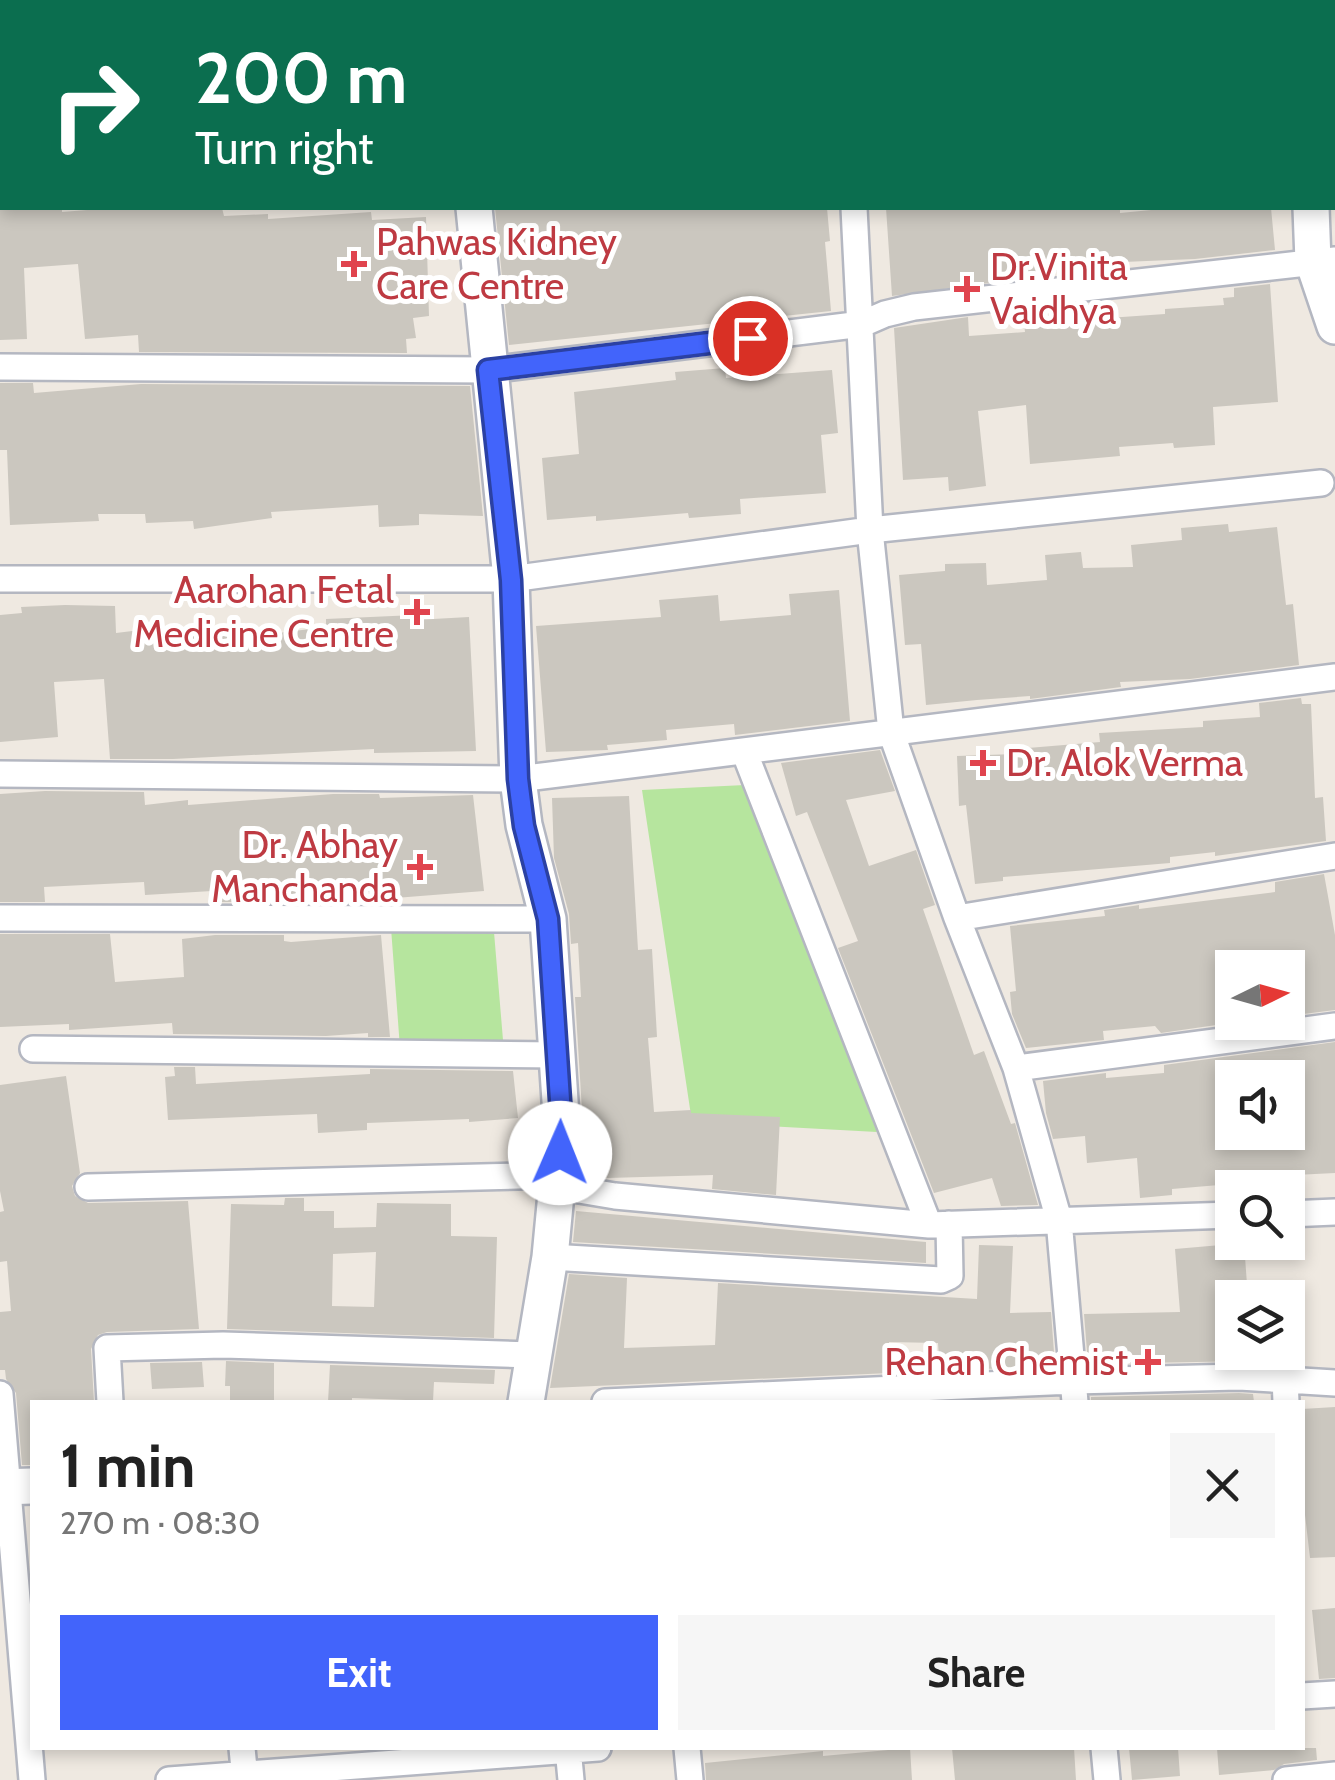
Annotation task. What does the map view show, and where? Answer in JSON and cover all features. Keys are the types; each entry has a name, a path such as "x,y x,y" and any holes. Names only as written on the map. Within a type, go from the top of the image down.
{"street":[{"path":"474,210 511,580 518,779 524,826 548,919 562,1130 550,1257 526,1400"},
{"path":"854,210 870,530 892,732 957,918 1016,1068 1059,1220 1074,1392"},
{"path":"1312,210 1335,326"},
{"path":"0,367 488,370 862,324 914,308 1324,260"},
{"path":"0,579 511,580 870,530 1321,483"},
{"path":"0,774 518,779 1335,677"},
{"path":"550,1257 941,1280 950,1276 952,1264 939,1224 744,751"},
{"path":"957,918 1335,856"},
{"path":"0,918 548,919"},
{"path":"1016,1068 1335,1026"},
{"path":"33,1049 558,1055"},
{"path":"88,1187 557,1175 579,1190 616,1196 939,1224 1215,1215"},
{"path":"1305,1213 1335,1212"},
{"path":"110,1400 108,1348 242,1346 532,1355"},
{"path":"699,1400 1285,1390 1335,1383"},
{"path":"0,1394 14,1487 11,1680 32,1780"},
{"path":"1305,1696 1335,1694"},
{"path":"242,1750 245,1778"},
{"path":"170,1780 245,1778 349,1765 478,1762 561,1750"},
{"path":"568,1750 571,1780"},
{"path":"687,1750 690,1780"},
{"path":"1104,1750 1107,1780"},
{"path":"1286,1780 1335,1776"}],"green space":[{"path":"745,785 877,1132 692,1122 642,790"},
{"path":"493,920 503,1040 400,1048 391,928"}],"building":[{"path":"0,210 222,210 224,216 268,214 268,219 371,212 372,220 426,217 429,316 413,318 416,338 406,339 407,353 139,352 138,335 85,339 78,264 24,268 27,339 0,340"},
{"path":"495,210 827,210 830,241 825,242 831,311 509,345"},
{"path":"886,210 1271,210 1275,250 1123,262 1123,267 1032,272 1033,277 892,296"},
{"path":"1270,284 1278,402 1213,407 1215,445 1119,447 1120,456 1030,464 1026,405 978,411 986,486 949,491 948,477 903,480 894,328 968,317 969,336 1025,332 1024,324 1063,319 1064,325 1109,322 1108,318 1165,314 1165,309 1224,305 1223,298 1234,297 1234,288"},
{"path":"725,368 726,378 832,370 838,433 821,435 826,493 740,499 741,514 547,520 542,458 579,454 574,392 676,380 675,372"},
{"path":"0,383 33,383 34,393 141,384 470,386 483,516 419,514 419,525 379,527 378,505 271,512 272,518 194,529 193,521 146,523 145,514 98,514 99,521 10,525 7,450 0,450"},
{"path":"1228,524 1229,532 1277,527 1286,605 1293,604 1299,665 1190,679 1120,682 1121,687 1030,699 926,705 921,644 905,645 899,575 945,571 945,564 986,563 987,585 1047,580 1045,555 1081,552 1083,568 1133,567 1131,545 1182,540 1181,528"},
{"path":"839,590 850,721 735,735 734,724 666,730 667,740 607,745 608,750 546,752 536,626 661,617 659,600 718,595 720,621 791,615 789,594"},
{"path":"115,606 116,633 165,627 165,634 220,629 220,634 278,633 326,627 326,619 469,617 476,751 374,753 374,749 110,759 104,679 54,682 58,737 0,742 0,615 22,613 21,607"},
{"path":"1301,698 1302,704 1311,704 1315,798 1323,797 1326,841 1215,856 1215,852 1170,857 1170,863 1003,877 1003,881 975,884 966,805 959,806 957,756 1015,754 1015,749 1100,742 1099,733 1203,727 1203,721 1260,717 1259,703"},
{"path":"880,750 895,791 846,800 869,866 916,850 935,905 923,909 974,1055 984,1051 1011,1124 1015,1123 1038,1205 1001,1206 992,1178 934,1193 838,948 858,941 807,812 796,816 781,763"},
{"path":"144,792 145,805 333,794 379,794 380,798 473,795 484,891 395,898 394,890 281,898 281,902 213,902 212,891 145,895 144,882 44,887 45,902 0,902 0,794"},
{"path":"629,796 638,950 652,949 657,1037 648,1038 654,1112 691,1110 780,1117 776,1195 712,1189 713,1175 586,1175 575,997 581,997 578,943 571,944 569,914 554,858 552,798"},
{"path":"1324,874 1335,935 1335,1010 1305,1014 1305,950 1215,950 1215,1025 1161,1033 1155,1026 1103,1031 1104,1040 1026,1048 1012,1014 1010,992 1016,991 1010,926 1105,916 1104,910 1139,905 1139,909 1275,892 1275,882"},
{"path":"0,934 110,934 115,982 184,977 182,939 284,935 284,941 291,942 381,935 390,1037 368,1037 368,1033 173,1034 172,1023 69,1030 69,1024 0,1027"},
{"path":"1335,1042 1335,1173 1215,1170 1215,1185 1172,1189 1172,1195 1140,1198 1137,1158 1087,1163 1085,1136 1053,1139 1043,1081 1106,1073 1106,1078 1164,1073 1164,1065"},
{"path":"174,1067 195,1067 196,1084 370,1074 370,1069 513,1071 518,1118 367,1123 367,1130 318,1133 317,1114 168,1120 165,1077 175,1076"},
{"path":"66,1076 80,1173 72,1186 75,1196 88,1203 188,1201 199,1329 98,1335 91,1349 94,1400 30,1400 30,1465 22,1465 16,1393 5,1370 0,1370 0,1312 11,1311 7,1261 0,1262 0,1212 4,1211 0,1191 0,1085"},
{"path":"285,1198 304,1198 304,1211 334,1211 334,1228 376,1227 377,1203 451,1204 451,1236 497,1237 494,1338 227,1329 231,1204 284,1205","holes":["376,1252 374,1307 332,1306 333,1254"]},
{"path":"576,1211 926,1242 926,1263 573,1242"},
{"path":"979,1245 1013,1246 1010,1313 1051,1312 1055,1366 940,1371 938,1343 889,1342 890,1373 550,1388 569,1274 627,1278 624,1348 715,1345 718,1283 977,1299"},
{"path":"1215,1246 1215,1260 1245,1260 1247,1280 1215,1280 1215,1362 1088,1364 1084,1314 1180,1312 1175,1249"},
{"path":"226,1361 274,1363 274,1400 230,1400 230,1386 225,1386"},
{"path":"202,1362 204,1387 152,1389 150,1363"},
{"path":"330,1365 495,1370 494,1384 434,1382 433,1400 328,1400"},
{"path":"1239,1393 1253,1394 1254,1400 1091,1400"},
{"path":"1335,1407 1335,1557 1310,1558 1305,1515 1305,1409"},
{"path":"1335,1608 1335,1678 1319,1679 1312,1610"},
{"path":"1316,1748 1317,1760 1284,1764 1274,1770 1219,1775 1217,1750"},
{"path":"910,1750 912,1780 706,1780 705,1763 823,1751 823,1756"},
{"path":"952,1750 1074,1750 1076,1780 955,1780"},
{"path":"1129,1750 1178,1750 1180,1776 1132,1780"}],"place":[{"name":"Pahwas Kidney Care Centre","path":"354,264"},
{"name":"Dr.Vinita Vaidhya","path":"967,289"},
{"name":"Aarohan Fetal Medicine Centre","path":"417,612"},
{"name":"Dr. Alok Verma","path":"983,763"},
{"name":"Dr. Abhay Manchanda","path":"420,867"},
{"name":"Rehan Chemist","path":"1148,1362"}],"route":[{"path":"560,1153 562,1130 548,919 524,826 518,779 511,580 488,370 750,338"}]}
